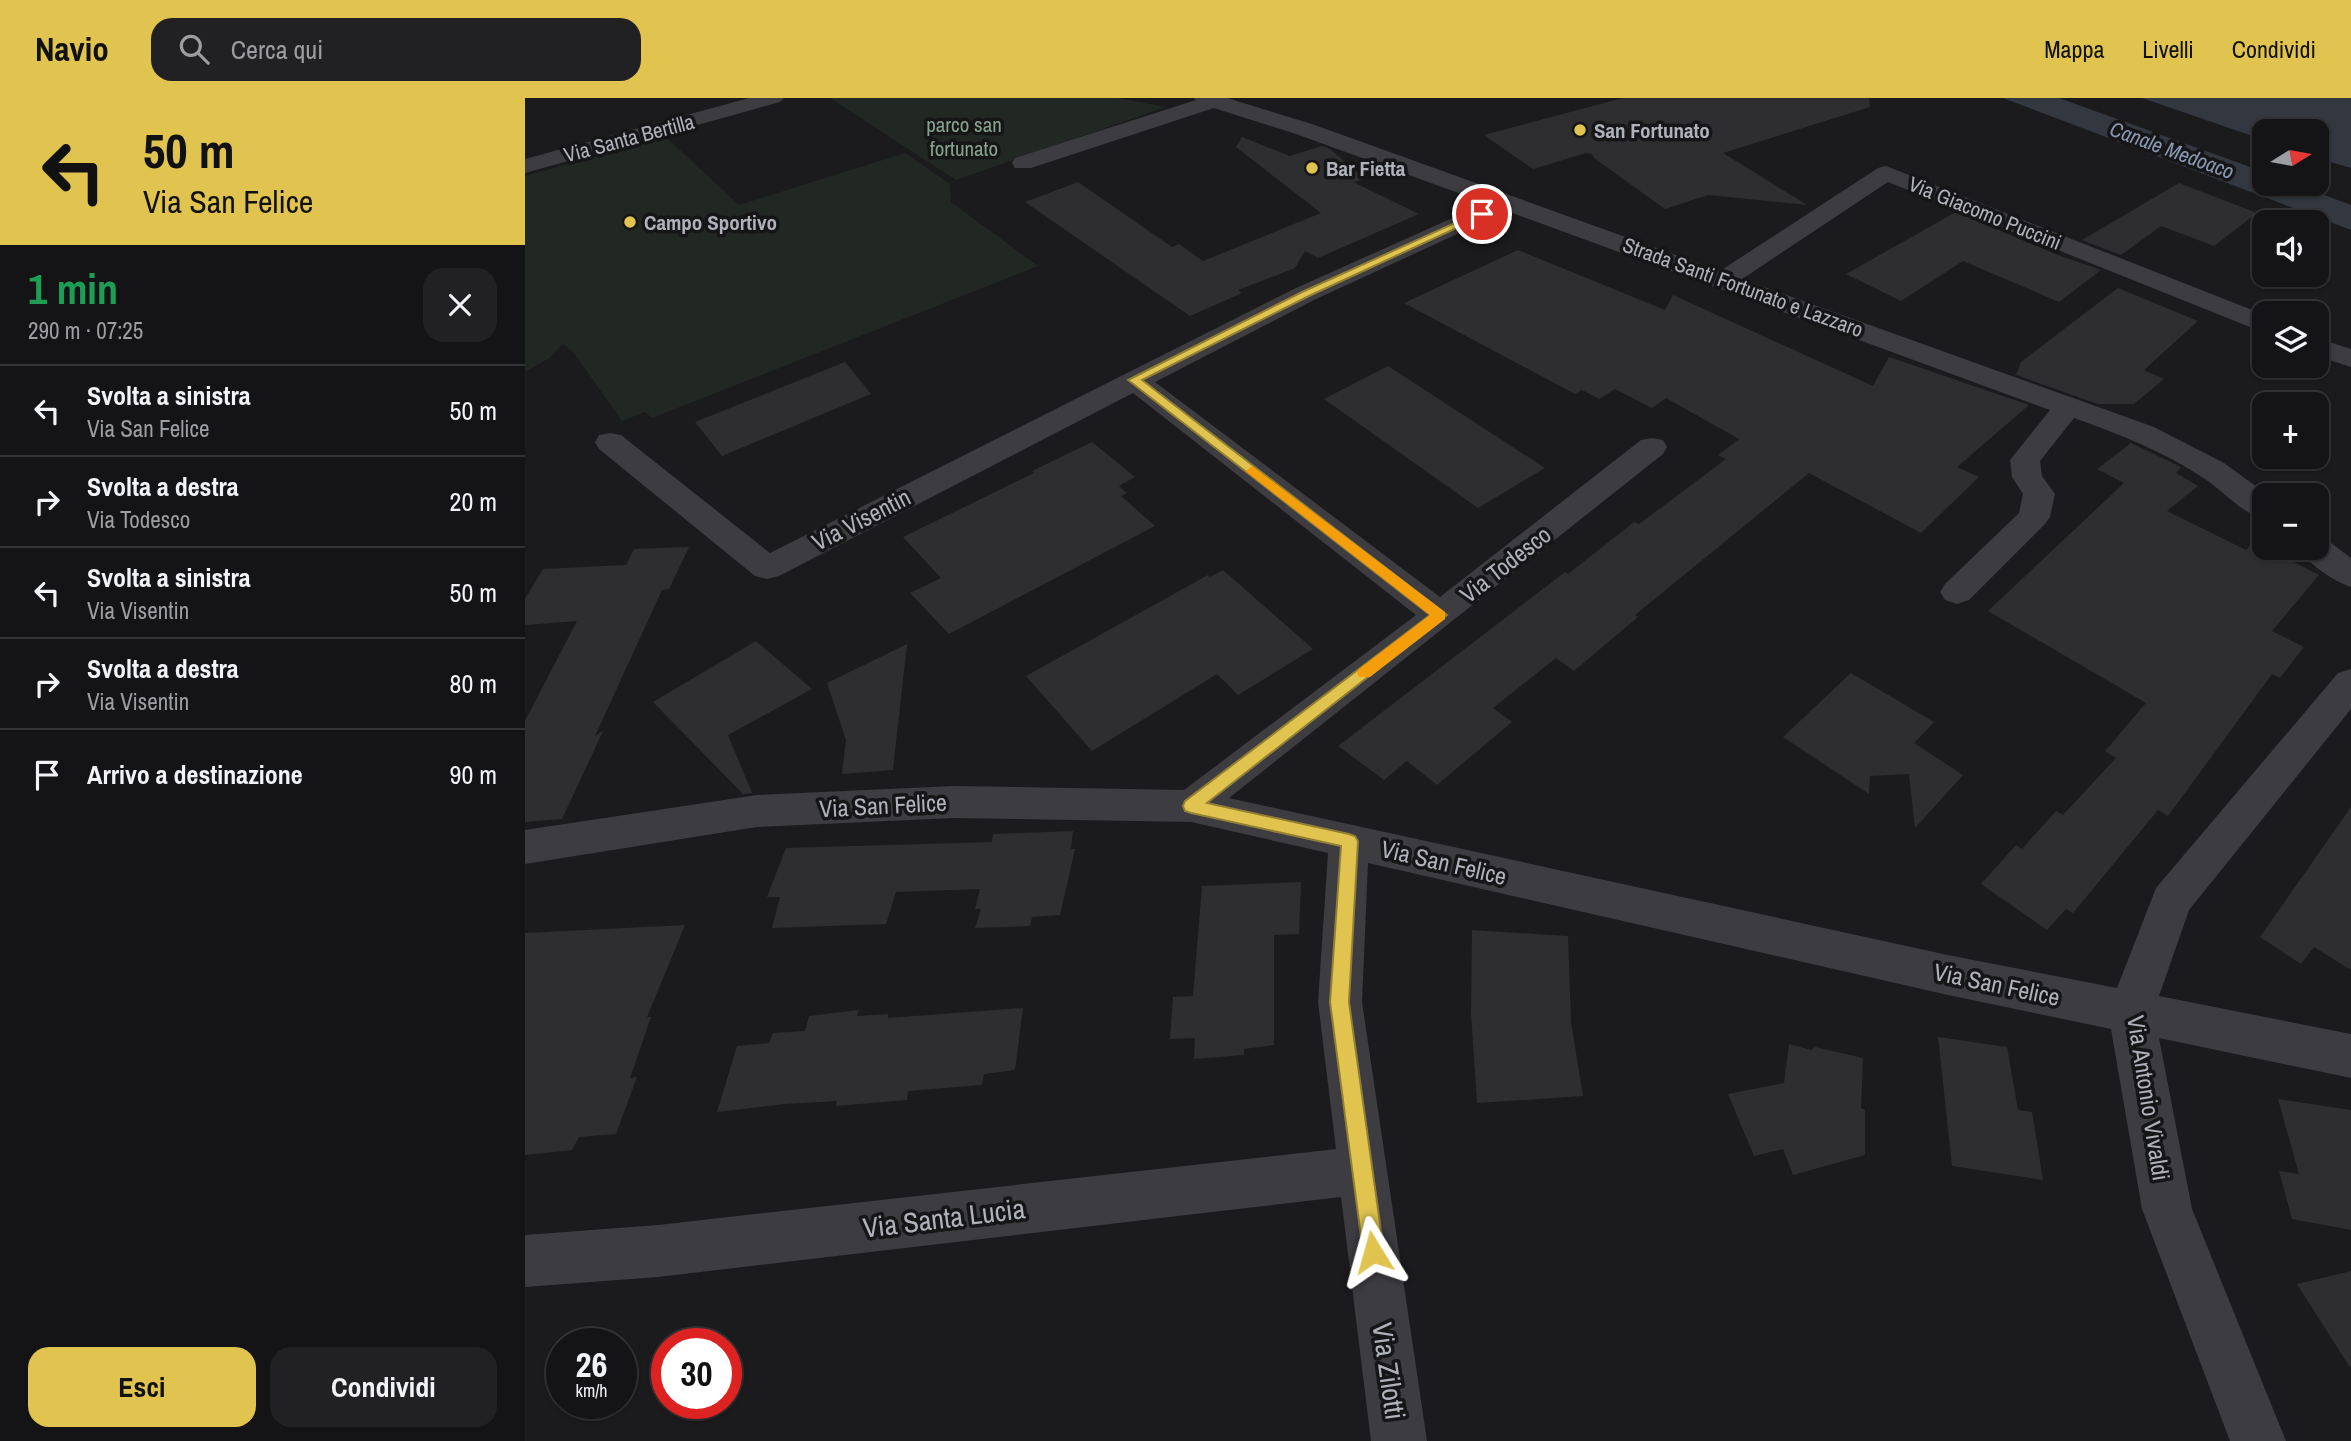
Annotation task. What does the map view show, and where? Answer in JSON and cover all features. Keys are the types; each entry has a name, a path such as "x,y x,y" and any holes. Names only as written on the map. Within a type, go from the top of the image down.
{"street":[{"name":"Via Santa Bertilla","path":"525,166 773,98"},
{"path":"1023,163 1209,99"},
{"name":"Strada Santi Fortunato e Lazzaro","path":"1209,99 1304,129 1507,202 2154,439 2213,470 2252,499"},
{"name":"Via Giacomo Puccini","path":"1723,280 1886,173 2252,320"},
{"name":"Via Visentin","path":"610,442 767,568 1305,294 1507,202"},
{"path":"2329,351 2351,359"},
{"path":"1134,380 1440,615"},
{"path":"1957,592 2034,517 2039,494 2027,477 2025,460 2068,407"},
{"name":"Via Todesco","path":"1191,806 1440,615 1652,447"},
{"path":"2329,558 2351,575"},
{"name":"Via Antonio Vivaldi","path":"2258,1441 2167,1209 2131,1012 2171,901 2351,683"},
{"name":"Via San Felice","path":"525,847 757,811 954,802 1191,806 1948,975 2351,1056"},
{"name":"Via Zilotti","path":"1349,841 1340,1002 1399,1441"},
{"name":"Via Santa Lucia","path":"525,1261 658,1251 1362,1170"}],"green space":[{"name":"parco san fortunato","path":"830,98 1118,98 1166,107 956,180"},
{"path":"666,137 739,205 905,153 950,184 951,202 1038,266 652,418 645,412 622,421 574,353 563,344 548,359 525,372 525,176"}],"water":[{"name":"Canale Medoaco","path":"2003,98 2059,98 2252,168 2252,192"},
{"path":"2142,98 2351,98 2351,168 2329,162 2329,119 2252,119 2252,136"},
{"name":"Canale Medoaco","path":"2261,196 2327,196 2351,205 2351,230 2329,222 2329,210 2298,210"}],"building":[{"path":"1623,98 1869,98 1870,107 1723,153 1807,205 1708,195 1665,209 1592,154 1586,153 1533,169 1484,135"},
{"path":"1242,137 1290,156 1322,146 1330,149 1365,179 1353,182 1419,214 1318,258 1305,251 1295,268 1238,290 1242,293 1190,316 1025,202 1078,182 1172,247 1179,244 1203,261 1321,213 1236,147"},
{"path":"2179,183 2252,211 2252,217 2214,246 2161,226 2121,255 2082,240"},
{"path":"1956,212 2101,270 2059,302 1963,261 1901,301 1846,274"},
{"path":"1518,250 1665,310 1673,295 1873,386 1889,357 2029,405 1957,467 1979,477 1921,533 1809,473 1635,615 1638,617 1574,671 1556,658 1493,708 1512,722 1437,785 1407,761 1384,780 1338,746 1565,572 1568,574 1634,522 1639,524 1726,459 1718,455 1739,439 1666,398 1652,408 1615,389 1599,399 1582,390 1575,394 1404,303"},
{"path":"2118,288 2198,321 2144,370 2164,379 2134,404 2098,404 2016,375 2021,362"},
{"path":"845,362 871,394 722,456 695,422"},
{"path":"1388,366 1545,468 1478,508 1324,399"},
{"path":"1092,442 1135,477 1119,486 1127,493 1121,496 1155,526 949,634 910,593 941,578 903,537"},
{"path":"2131,443 2181,467 2176,473 2198,486 2167,511 2246,550 2252,543 2252,560 2290,560 2319,575 2272,631 2304,647 2280,678 2272,674 2168,816 2158,810 2073,913 2066,909 2047,930 1981,884 2016,845 2022,849 2056,811 2063,815 2116,758 2105,751 2146,703 1988,611 2124,483 2097,469"},
{"path":"689,547 669,589 662,590 595,736 603,731 562,819 525,822 525,721 577,621 525,625 525,599 543,569 626,565 634,549"},
{"path":"1223,570 1313,649 1238,695 1217,674 1092,751 1026,676 1208,575 1210,577"},
{"path":"756,641 812,689 728,735 752,793 743,794 653,702"},
{"path":"907,644 893,770 842,774 846,740 827,683"},
{"path":"1851,673 1934,722 1914,743 1963,775 1915,828 1909,774 1870,776 1869,794 1783,737"},
{"path":"2351,807 2351,970 2314,947 2301,964 2260,937"},
{"path":"1073,831 1071,849 1075,849 1060,915 1032,917 1030,926 975,928 981,909 975,909 980,889 896,892 886,924 772,928 780,897 767,897 786,848 992,842 993,834"},
{"path":"1301,882 1299,934 1274,935 1274,1045 1244,1049 1244,1055 1194,1059 1195,1038 1170,1039 1173,997 1193,996 1202,886"},
{"path":"685,925 647,1017 651,1017 630,1078 637,1077 616,1134 579,1137 572,1150 525,1155 525,933"},
{"path":"1472,930 1568,936 1571,1022 1583,1096 1477,1103 1471,1013"},
{"path":"1023,1008 1015,1070 984,1074 982,1085 908,1091 907,1100 836,1106 837,1101 785,1104 717,1112 737,1046 769,1043 773,1033 805,1031 809,1016 859,1010 857,1016 888,1014 888,1018"},
{"path":"1938,1037 2007,1047 2018,1110 2032,1112 2043,1180 1952,1166"},
{"path":"1789,1044 1863,1058 1861,1108 1865,1110 1865,1155 1793,1175 1783,1149 1754,1156 1728,1094 1784,1083"},
{"path":"2278,1099 2351,1110 2351,1230 2292,1219 2279,1171 2299,1174"},
{"path":"2351,1271 2351,1369 2297,1284"}],"slow traffic":[{"path":"1252,471 1440,615 1365,673"}],"place":[{"name":"San Fortunato","path":"1580,130"},
{"name":"Bar Fietta","path":"1312,168"},
{"name":"Campo Sportivo","path":"630,222"}],"route":[{"path":"1373,1252 1340,1002 1349,841 1191,806 1440,615 1134,380 1305,294 1482,214"}]}
